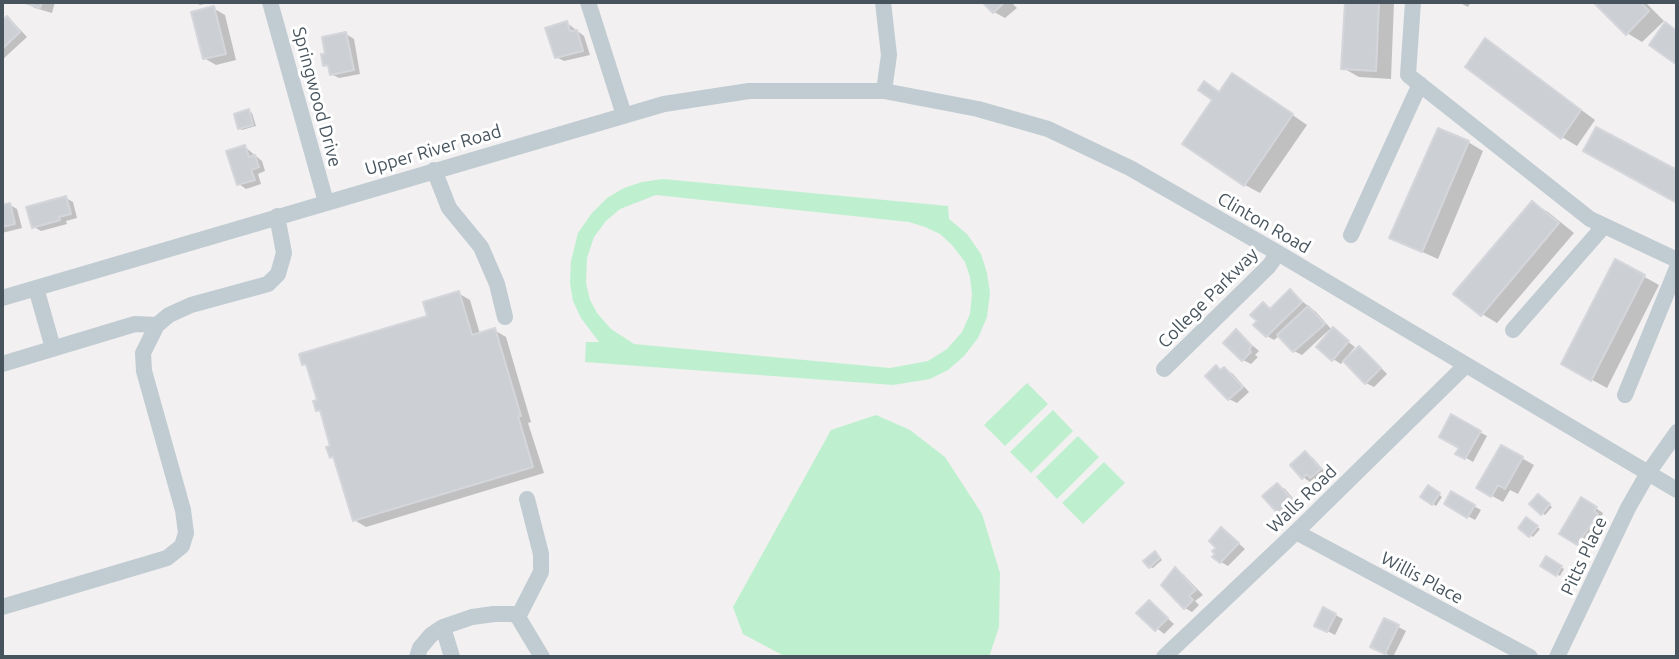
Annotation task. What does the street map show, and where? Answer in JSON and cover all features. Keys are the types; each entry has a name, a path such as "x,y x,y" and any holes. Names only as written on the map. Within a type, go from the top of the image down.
{"street":[{"name":"Springwood Drive","path":"270,2 326,202"},
{"path":"588,2 624,115"},
{"path":"883,2 889,55 884,91"},
{"path":"1413,2 1408,75 1590,219 1677,260"},
{"path":"1351,235 1420,84"},
{"name":"Upper River Road","path":"2,298 664,104 740,91 773,89 884,91"},
{"name":"Clinton Road","path":"884,91 978,109 1048,129 1130,168 1677,490"},
{"path":"434,170 449,208 481,247 497,284 505,317"},
{"path":"2,607 167,558 182,546 186,533 183,510 144,371 143,353 157,325 169,315 191,305 268,284 278,274 284,253 276,216"},
{"path":"1513,330 1604,226"},
{"name":"College Parkway","path":"1164,369 1269,266 1278,253"},
{"path":"1625,395 1677,268"},
{"path":"36,288 53,348"},
{"path":"2,364 135,324 157,325"},
{"name":"Walls Road","path":"1164,657 1465,366"},
{"name":"Pitts Place","path":"1557,657 1628,508 1648,473 1677,432"},
{"path":"519,617 541,572 541,554 527,499"},
{"name":"Willis Place","path":"1296,532 1530,657"},
{"path":"417,657 426,641 443,627 472,617 513,614 519,617 541,657"},
{"path":"443,627 452,657"}],"green space":[{"path":"663,179 948,206 949,219 967,234 981,254 990,293 987,317 978,338 948,370 930,379 893,385 585,362 586,342 599,342 581,318 573,301 571,261 578,233 607,198 642,182","holes":["656,195 909,222 940,234 965,262 970,277 970,314 962,332 947,349 928,361 890,368 634,344 611,329 597,313 586,283 587,258 594,237 606,221 620,209"]},
{"path":"1027,383 1048,404 1005,446 984,425"},
{"path":"1053,410 1073,431 1031,473 1010,452"},
{"path":"876,415 910,430 945,457 982,514 1000,573 999,627 989,657 786,657 743,634 733,607 831,430"},
{"path":"1078,436 1099,457 1057,499 1036,477"},
{"path":"1104,462 1125,483 1083,524 1062,503"}],"building":[{"path":"22,2 42,2 40,8"},
{"path":"982,2 1005,2 993,13"},
{"path":"1345,2 1379,2 1376,71 1341,69"},
{"path":"1593,2 1640,2 1649,11 1626,35"},
{"path":"214,6 226,54 203,59 191,12"},
{"path":"7,16 20,32 2,49 2,21"},
{"path":"567,21 570,31 577,30 583,51 555,58 545,28"},
{"path":"1665,22 1677,31 1677,65 1649,45"},
{"path":"346,32 354,70 330,75 328,65 323,66 321,54 325,54 322,37"},
{"path":"1485,38 1581,110 1561,139 1465,67"},
{"path":"1232,73 1293,114 1244,186 1182,144 1212,100 1198,90 1204,81 1219,92"},
{"path":"249,109 253,125 238,129 234,114"},
{"path":"1596,127 1677,170 1677,203 1583,151"},
{"path":"1438,128 1469,141 1422,252 1389,238"},
{"path":"245,145 249,157 255,155 259,167 251,170 255,180 237,185 226,151"},
{"path":"66,196 71,214 32,228 26,207"},
{"path":"1532,201 1559,223 1481,316 1453,294"},
{"path":"10,203 15,224 2,227 2,205"},
{"path":"1615,259 1645,275 1591,381 1561,364"},
{"path":"1290,289 1302,302 1266,337 1253,325 1257,321 1250,315 1263,302 1270,309"},
{"path":"459,291 472,335 495,328 533,467 353,521 333,456 330,458 326,447 330,446 320,410 316,411 313,401 317,400 306,364 302,365 299,354 427,316 423,302"},
{"path":"1308,306 1325,324 1293,352 1277,335"},
{"path":"1333,327 1349,341 1332,361 1316,347"},
{"path":"1236,329 1252,346 1249,349 1251,352 1242,361 1223,343"},
{"path":"1359,346 1381,368 1365,384 1343,361"},
{"path":"1216,365 1220,370 1224,367 1243,387 1228,400 1205,376"},
{"path":"1451,414 1481,431 1465,459 1455,454 1459,448 1439,437"},
{"path":"1501,445 1523,457 1505,489 1498,485 1491,497 1476,488"},
{"path":"1305,451 1321,469 1310,478 1307,474 1302,479 1290,465"},
{"path":"1277,483 1292,499 1279,515 1262,496"},
{"path":"1428,485 1440,493 1432,505 1420,497"},
{"path":"1451,491 1475,505 1467,518 1444,504"},
{"path":"1538,494 1550,504 1541,515 1529,504"},
{"path":"1581,497 1597,507 1594,511 1598,514 1577,545 1559,534"},
{"path":"1526,517 1538,526 1529,537 1518,528"},
{"path":"1221,527 1239,543 1220,563 1212,557 1215,554 1212,551 1216,548 1209,541"},
{"path":"1155,551 1160,558 1149,568 1143,561"},
{"path":"1546,556 1562,566 1556,576 1540,566"},
{"path":"1175,567 1196,590 1189,596 1193,600 1184,609 1161,585"},
{"path":"1149,600 1168,618 1155,631 1136,613"},
{"path":"1323,607 1336,614 1327,632 1314,626"},
{"path":"1384,618 1399,625 1385,654 1370,647"}]}
